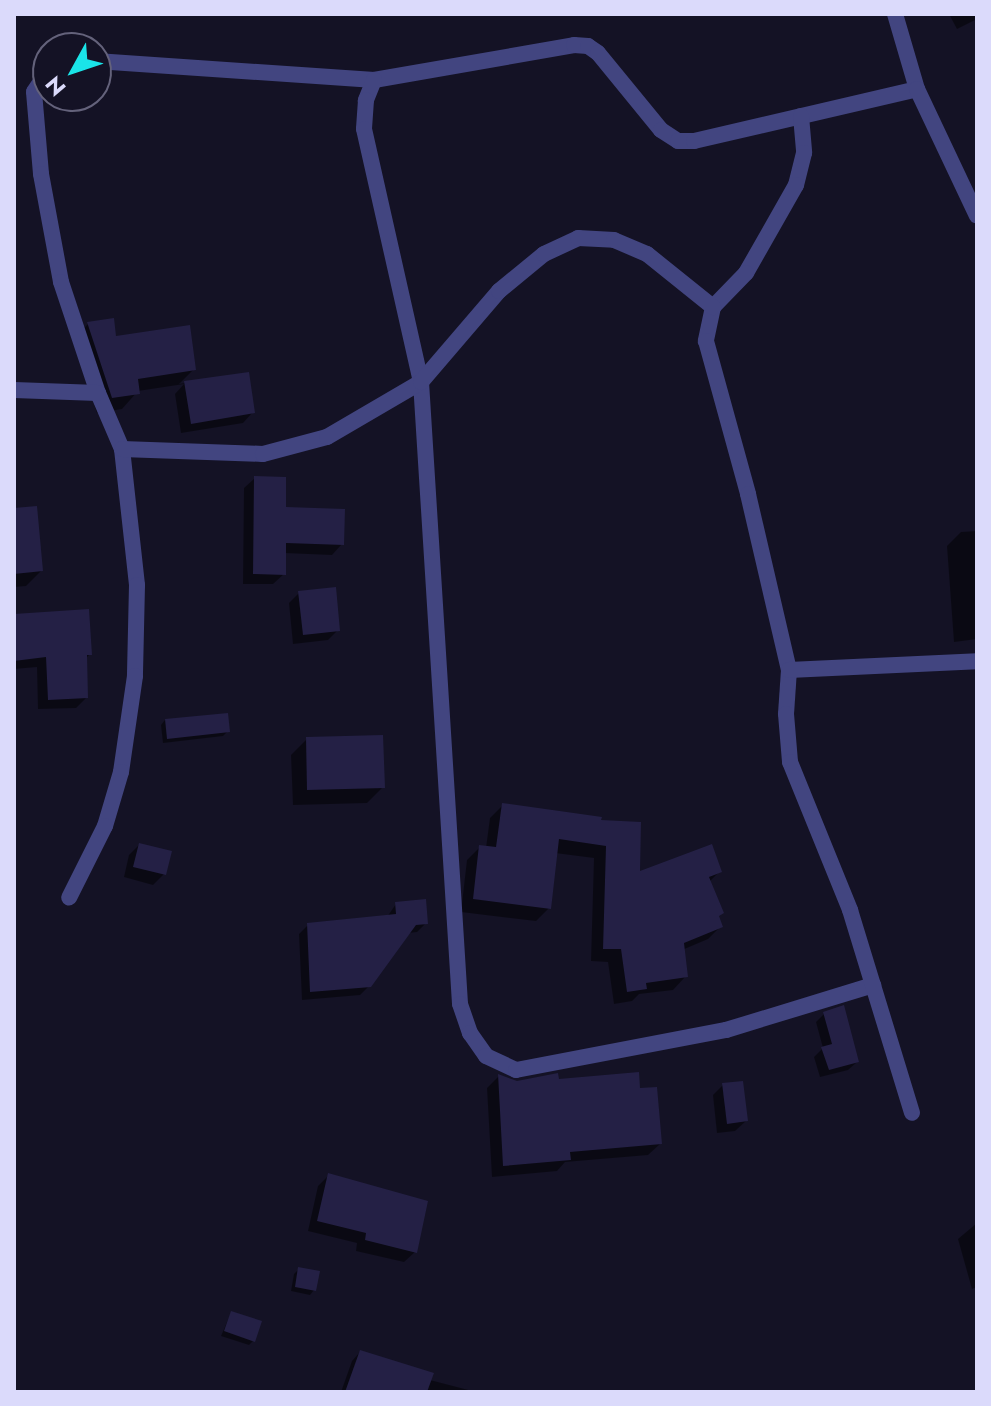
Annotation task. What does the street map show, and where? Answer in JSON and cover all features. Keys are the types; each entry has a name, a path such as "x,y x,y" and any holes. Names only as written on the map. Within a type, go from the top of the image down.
{"street":[{"path":"895,14 917,89 977,216"},
{"path":"112,62 374,80 574,45 588,46 598,53 661,130 678,141 694,141 917,89"},
{"path":"374,80 366,100 364,129 421,382 460,1004 470,1033 486,1056 516,1070 726,1030 873,985"},
{"path":"36,112 41,174 61,282 98,393 122,449 137,585 135,676 121,772 105,826 69,898"},
{"path":"801,116 804,153 796,185 746,273 713,307 706,341 748,494 789,670 786,714 790,762 850,910 912,1113"},
{"path":"122,449 263,454 294,449 327,437 421,382 499,291 544,254 578,238 614,240 647,254 713,307"},
{"path":"14,390 98,393"},
{"path":"789,670 977,661"}],"building":[{"path":"114,318 116,336 190,325 196,370 138,379 140,394 112,398 87,322"},
{"path":"249,372 255,413 191,424 184,381"},
{"path":"254,476 286,477 286,507 345,509 344,545 286,543 286,575 253,574"},
{"path":"37,506 43,571 14,574 14,508"},
{"path":"336,587 340,631 303,635 298,591"},
{"path":"89,609 92,655 87,655 88,698 48,700 46,657 14,661 14,614"},
{"path":"228,713 230,732 167,739 165,719"},
{"path":"383,735 385,788 307,790 306,737"},
{"path":"502,803 602,817 601,820 641,822 640,871 712,844 722,872 709,877 724,913 719,916 723,927 684,943 688,977 646,983 647,989 627,992 621,949 603,949 606,846 559,839 551,909 473,899 479,845 496,847"},
{"path":"139,843 172,851 166,875 133,867"},
{"path":"426,899 428,924 416,925 371,987 310,992 307,923 396,914 395,902"},
{"path":"844,1005 859,1062 829,1070 821,1047 832,1044 823,1012"},
{"path":"639,1072 640,1088 657,1087 662,1144 570,1152 571,1160 503,1166 498,1074 517,1081 558,1073 559,1079"},
{"path":"743,1081 748,1121 727,1124 722,1083"},
{"path":"328,1173 428,1201 417,1253 365,1240 366,1233 317,1221"},
{"path":"298,1267 320,1271 316,1291 295,1287"},
{"path":"231,1311 262,1321 255,1342 224,1331"},
{"path":"360,1350 434,1373 427,1392 345,1392"}]}
